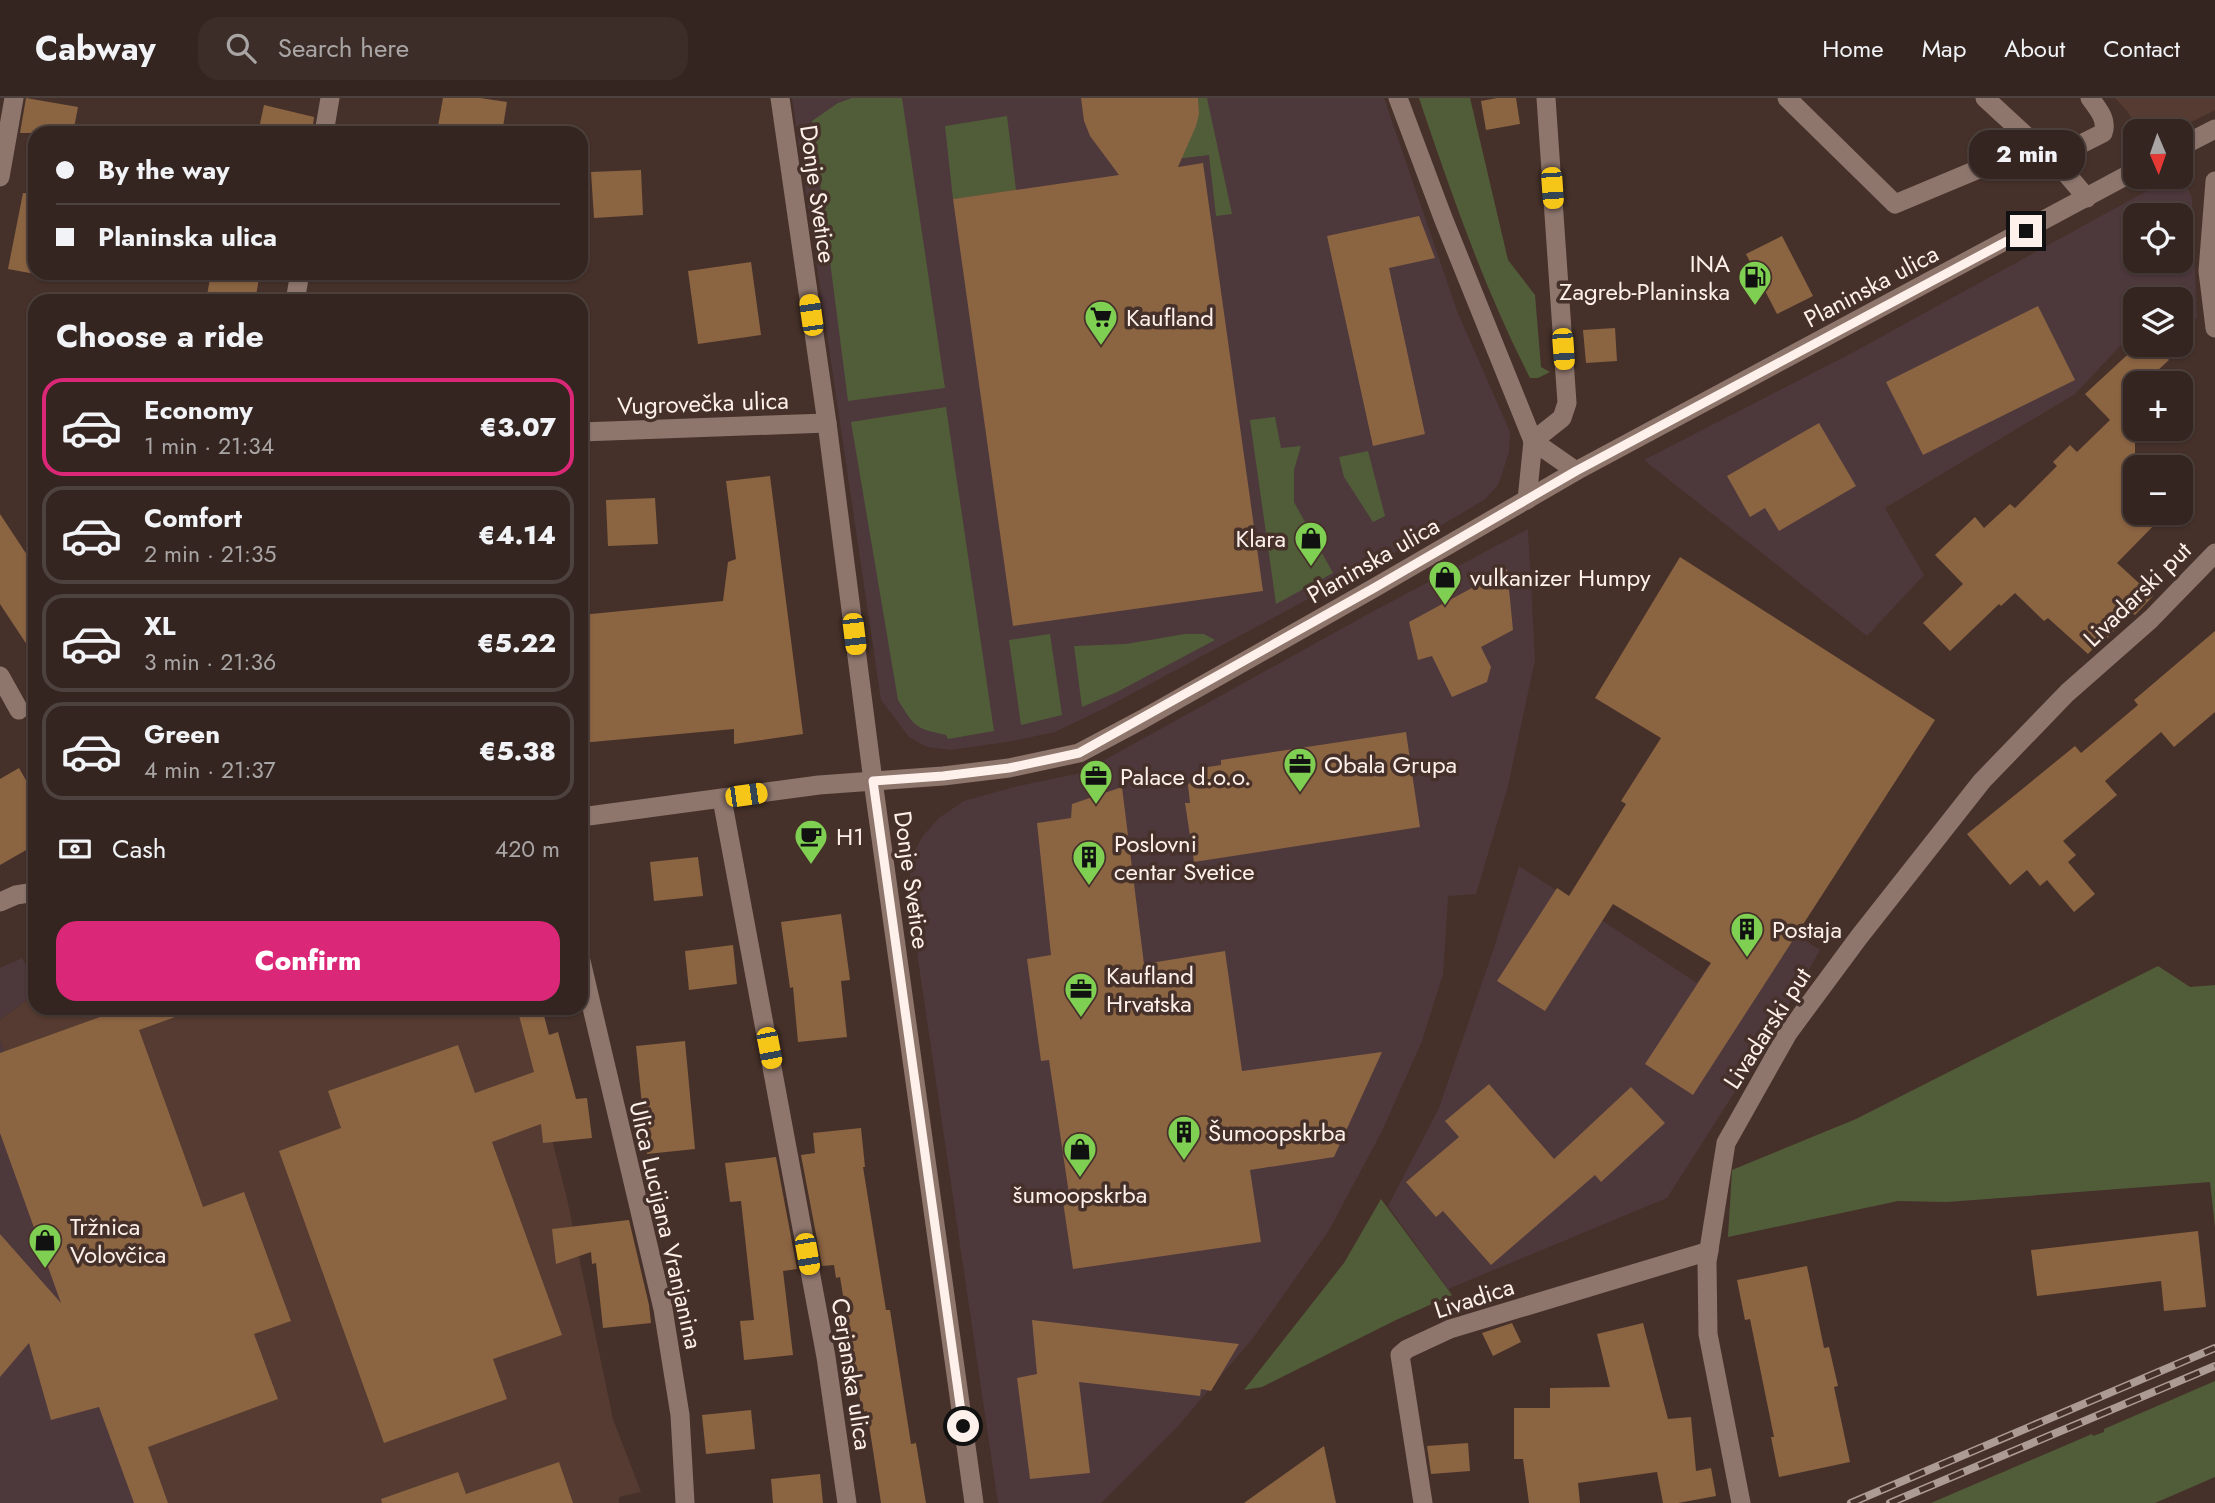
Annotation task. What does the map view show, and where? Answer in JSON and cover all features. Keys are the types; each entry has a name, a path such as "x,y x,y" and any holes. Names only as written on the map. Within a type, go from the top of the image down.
{"street":[{"path":"0,177 14,98"},
{"path":"325,126 330,98"},
{"name":"Donje Svetice","path":"780,98 827,423 873,781 974,1503"},
{"path":"1398,98 1448,230 1534,441 1527,499"},
{"path":"1534,441 1562,418 1567,403 1546,98"},
{"path":"1787,98 1895,204 2036,145"},
{"path":"1985,98 2053,158 2087,198"},
{"path":"2053,158 2103,134 2105,126 2100,111 2090,98"},
{"path":"2193,140 2215,129"},
{"name":"Planinska ulica","path":"588,816 819,785 1009,768 1079,753 1576,471 2123,178"},
{"path":"2215,181 2208,271 2215,328"},
{"name":"Vugrovečka ulica","path":"588,432 827,423"},
{"path":"1534,441 1576,471"},
{"name":"Livadarski put","path":"1741,1503 1708,1334 1709,1251 1726,1143 1788,1033 1858,937 1982,781 2067,693 2151,619 2215,554"},
{"path":"0,676 19,710"},
{"name":"Cerjanska ulica","path":"722,799 826,1357 847,1503"},
{"path":"0,902 28,893"},
{"name":"Ulica Lucijana Vranjanina","path":"588,991 663,1309 680,1415 685,1503"},
{"name":"Livadica","path":"1423,1503 1400,1355 1406,1349 1450,1329 1709,1251"}],"shaded area":[{"path":"792,98 1384,98 1457,311 1510,432 1509,452 1498,485 1484,500 1398,551 1105,708 1055,732 951,750 927,747 909,737 881,700"},
{"path":"2115,98 2215,98 2215,110 2193,121 2132,119"},
{"path":"2150,189 2188,189 2192,203 2125,203"},
{"path":"2123,204 2123,273 2193,273 2193,222 2197,318 2193,318 2193,287 2123,287 2123,343 2075,394 1885,508 1924,575 1867,636 1644,460 1850,354"},
{"path":"1528,529 1535,660 1508,786 1476,894 1448,896 1443,974 1422,1041 1382,1131 1328,1232 1253,1338 1179,1425 1101,1503 998,1503 918,959 909,862 922,837 939,818 964,801 1081,773"},
{"path":"1519,866 1697,983 1749,904 1820,950 1771,1035 1667,1198 1448,1289 1388,1206 1439,1108"},
{"path":"22,958 28,968 28,999 0,1020 0,968"},
{"path":"28,999 28,1015 520,1015 566,1194 613,1419 641,1492 619,1497 619,1503 168,1503 0,1039 0,1020"},
{"name":"Tržnica Volovčica","path":"0,1038 179,1503 0,1503"}],"green space":[{"path":"852,98 902,98 945,388 848,401 812,121 838,103"},
{"path":"1198,98 1207,98 1232,214 1216,216 1209,155 1176,159 1195,126"},
{"path":"1419,98 1470,98 1508,260 1535,295 1541,367 1550,372 1538,378 1530,378 1483,275"},
{"path":"1007,116 1016,190 953,199 945,126"},
{"path":"946,407 994,731 948,739 946,735 916,725 898,700 851,422"},
{"path":"1275,417 1281,448 1301,446 1294,470 1294,502 1333,573 1276,604 1250,420"},
{"path":"1368,451 1385,516 1373,522 1344,477 1339,457"},
{"path":"1050,634 1062,715 1021,725 1009,640"},
{"path":"1185,634 1204,634 1215,640 1117,692 1082,707 1074,646 1126,644"},
{"path":"2158,966 2190,987 2215,985 2215,1227 2210,1182 1947,1202 1898,1201 1728,1237 1732,1170 1856,1119"},
{"path":"1381,1199 1452,1295 1262,1387 1244,1390 1344,1263"},
{"path":"2215,1381 2215,1477 2155,1503 1931,1503 2092,1434 2093,1436 2104,1432 2104,1429"}],"building":[{"path":"26,98 78,107 74,126 28,126 28,133 20,133"},
{"path":"443,98 480,98 507,102 503,126 438,126"},
{"name":"Kaufland","path":"1081,98 1198,98 1199,114 1196,126 1178,167 1203,163 1263,591 1013,626 953,199 1119,175 1090,136 1084,121"},
{"path":"1516,98 1520,124 1486,130 1481,101"},
{"path":"264,105 314,117 313,126 260,126"},
{"path":"641,170 643,215 594,218 591,172"},
{"path":"23,193 28,193 28,273 8,269"},
{"path":"1419,216 1435,258 1389,268 1425,434 1373,446 1327,236"},
{"path":"1782,236 1813,296 1777,314 1746,254"},
{"path":"751,262 761,335 698,344 688,271"},
{"path":"210,280 259,280 256,294 207,294"},
{"path":"2038,306 2075,380 1923,455 1886,382"},
{"path":"1615,328 1617,361 1586,363 1583,330"},
{"path":"2125,357 2166,357 2169,360 2157,371 2123,371 2123,441 2135,441 2135,455 2123,455 2123,525 2154,525 2117,563 2153,596 2135,615 2131,612 2104,642 2101,640 2088,654 2048,618 2044,621 2015,593 2001,606 1999,604 1950,651 1923,623 1963,584 1935,555 1975,517 1984,528 2010,504 2015,508 2057,466 2053,462 2070,445 2077,452 2110,420 2085,394"},
{"path":"1819,423 1856,486 1779,531 1765,508 1750,517 1727,476"},
{"path":"770,476 803,734 734,744 734,729 588,742 588,614 723,601 728,562 736,559 726,481"},
{"path":"655,498 658,544 608,546 606,500"},
{"path":"0,514 28,556 28,646 0,604"},
{"path":"1680,557 1935,720 1693,1095 1645,1064 1711,963 1613,904 1545,1011 1497,981 1557,888 1569,896 1626,804 1621,801 1661,738 1595,698"},
{"path":"1507,569 1513,630 1481,647 1491,667 1487,682 1452,697 1432,656 1418,660 1409,622"},
{"path":"2215,631 2215,712 2174,747 2161,732 2105,781 2117,795 2063,841 2076,855 2068,862 2095,894 2074,912 2047,880 2040,886 2027,870 2010,885 1967,834 2075,746 2081,753 2138,705 2134,700"},
{"path":"1406,732 1420,827 1194,862 1185,803 1190,803 1188,785 1201,768 1221,765 1221,760"},
{"path":"19,768 28,784 28,849 0,865 0,779"},
{"path":"1122,787 1144,964 1225,951 1242,1071 1382,1052 1334,1157 1250,1170 1261,1242 1073,1269 1062,1195 1069,1194 1049,1060 1041,1061 1027,959 1051,955 1037,823 1071,818 1072,804"},
{"path":"698,857 703,896 654,901 650,862"},
{"path":"841,914 850,980 841,981 847,1037 798,1042 793,987 790,988 781,922"},
{"path":"733,945 737,984 689,990 685,951"},
{"path":"106,1015 181,1015 139,1030 203,1207 244,1192 291,1321 254,1334 278,1399 148,1447 168,1503 134,1503 99,1407 51,1420 29,1343 0,1377 0,1234 61,1303 0,1133 0,1053"},
{"path":"519,1015 544,1015 549,1035 558,1032 576,1099 587,1098 592,1138 543,1143 541,1124 492,1142 562,1335 493,1359 507,1399 384,1443 279,1151 341,1128 328,1091 458,1045 475,1093 534,1072"},
{"path":"685,1041 695,1149 647,1154 636,1046"},
{"path":"1489,1084 1554,1159 1631,1087 1665,1123 1601,1182 1595,1175 1491,1265 1443,1211 1436,1217 1406,1182 1459,1137 1445,1121"},
{"path":"861,1128 863,1167 886,1310 890,1310 911,1444 916,1443 926,1503 881,1503 867,1411 862,1412 840,1277 836,1278 834,1265 822,1266 801,1155 815,1153 813,1133"},
{"path":"776,1157 797,1269 783,1271 793,1355 744,1360 740,1321 754,1320 741,1201 730,1202 725,1163"},
{"path":"629,1220 651,1323 603,1328 596,1263 592,1264 591,1252 556,1264 552,1229"},
{"path":"2198,1231 2206,1307 2164,1311 2161,1281 2037,1296 2031,1250"},
{"path":"1807,1266 1824,1348 1829,1347 1838,1386 1834,1387 1850,1462 1779,1477 1771,1437 1774,1437 1750,1319 1745,1320 1737,1280"},
{"path":"1032,1320 1239,1344 1211,1391 1201,1389 1200,1396 1079,1382 1090,1473 1030,1479 1017,1378 1037,1374"},
{"path":"1512,1323 1521,1342 1493,1356 1482,1333"},
{"path":"1643,1323 1668,1419 1691,1417 1696,1471 1711,1468 1716,1496 1663,1503 1657,1472 1578,1483 1580,1503 1529,1503 1523,1459 1514,1459 1514,1408 1550,1408 1550,1388 1610,1387 1597,1334"},
{"path":"751,1410 755,1449 706,1454 702,1415"},
{"path":"1468,1443 1470,1471 1431,1474 1427,1446"},
{"path":"1324,1446 1336,1503 1244,1503"},
{"path":"559,1462 573,1503 382,1503 381,1499 458,1472 466,1494"},
{"path":"820,1474 823,1503 773,1503 771,1479"}],"railway":[{"path":"1851,1503 2215,1348"},
{"path":"1890,1503 2215,1366"}],"place":[{"name":"INA Zagreb-Planinska","path":"1755,307"},
{"name":"Kaufland","path":"1101,347"},
{"name":"Klara","path":"1311,568"},
{"name":"vulkanizer Humpy","path":"1445,607"},
{"name":"Obala Grupa","path":"1300,794"},
{"name":"Palace d.o.o.","path":"1096,806"},
{"name":"H1","path":"811,866"},
{"name":"Poslovni centar Svetice","path":"1089,887"},
{"name":"Postaja","path":"1747,959"},
{"name":"Kaufland Hrvatska","path":"1081,1019"},
{"name":"Šumoopskrba","path":"1184,1162"},
{"name":"šumoopskrba","path":"1080,1179"},
{"name":"Tržnica Volovčica","path":"45,1270"}],"route":[{"path":"963,1426 873,781 1009,768 1079,753 1576,471 2026,231"}]}
